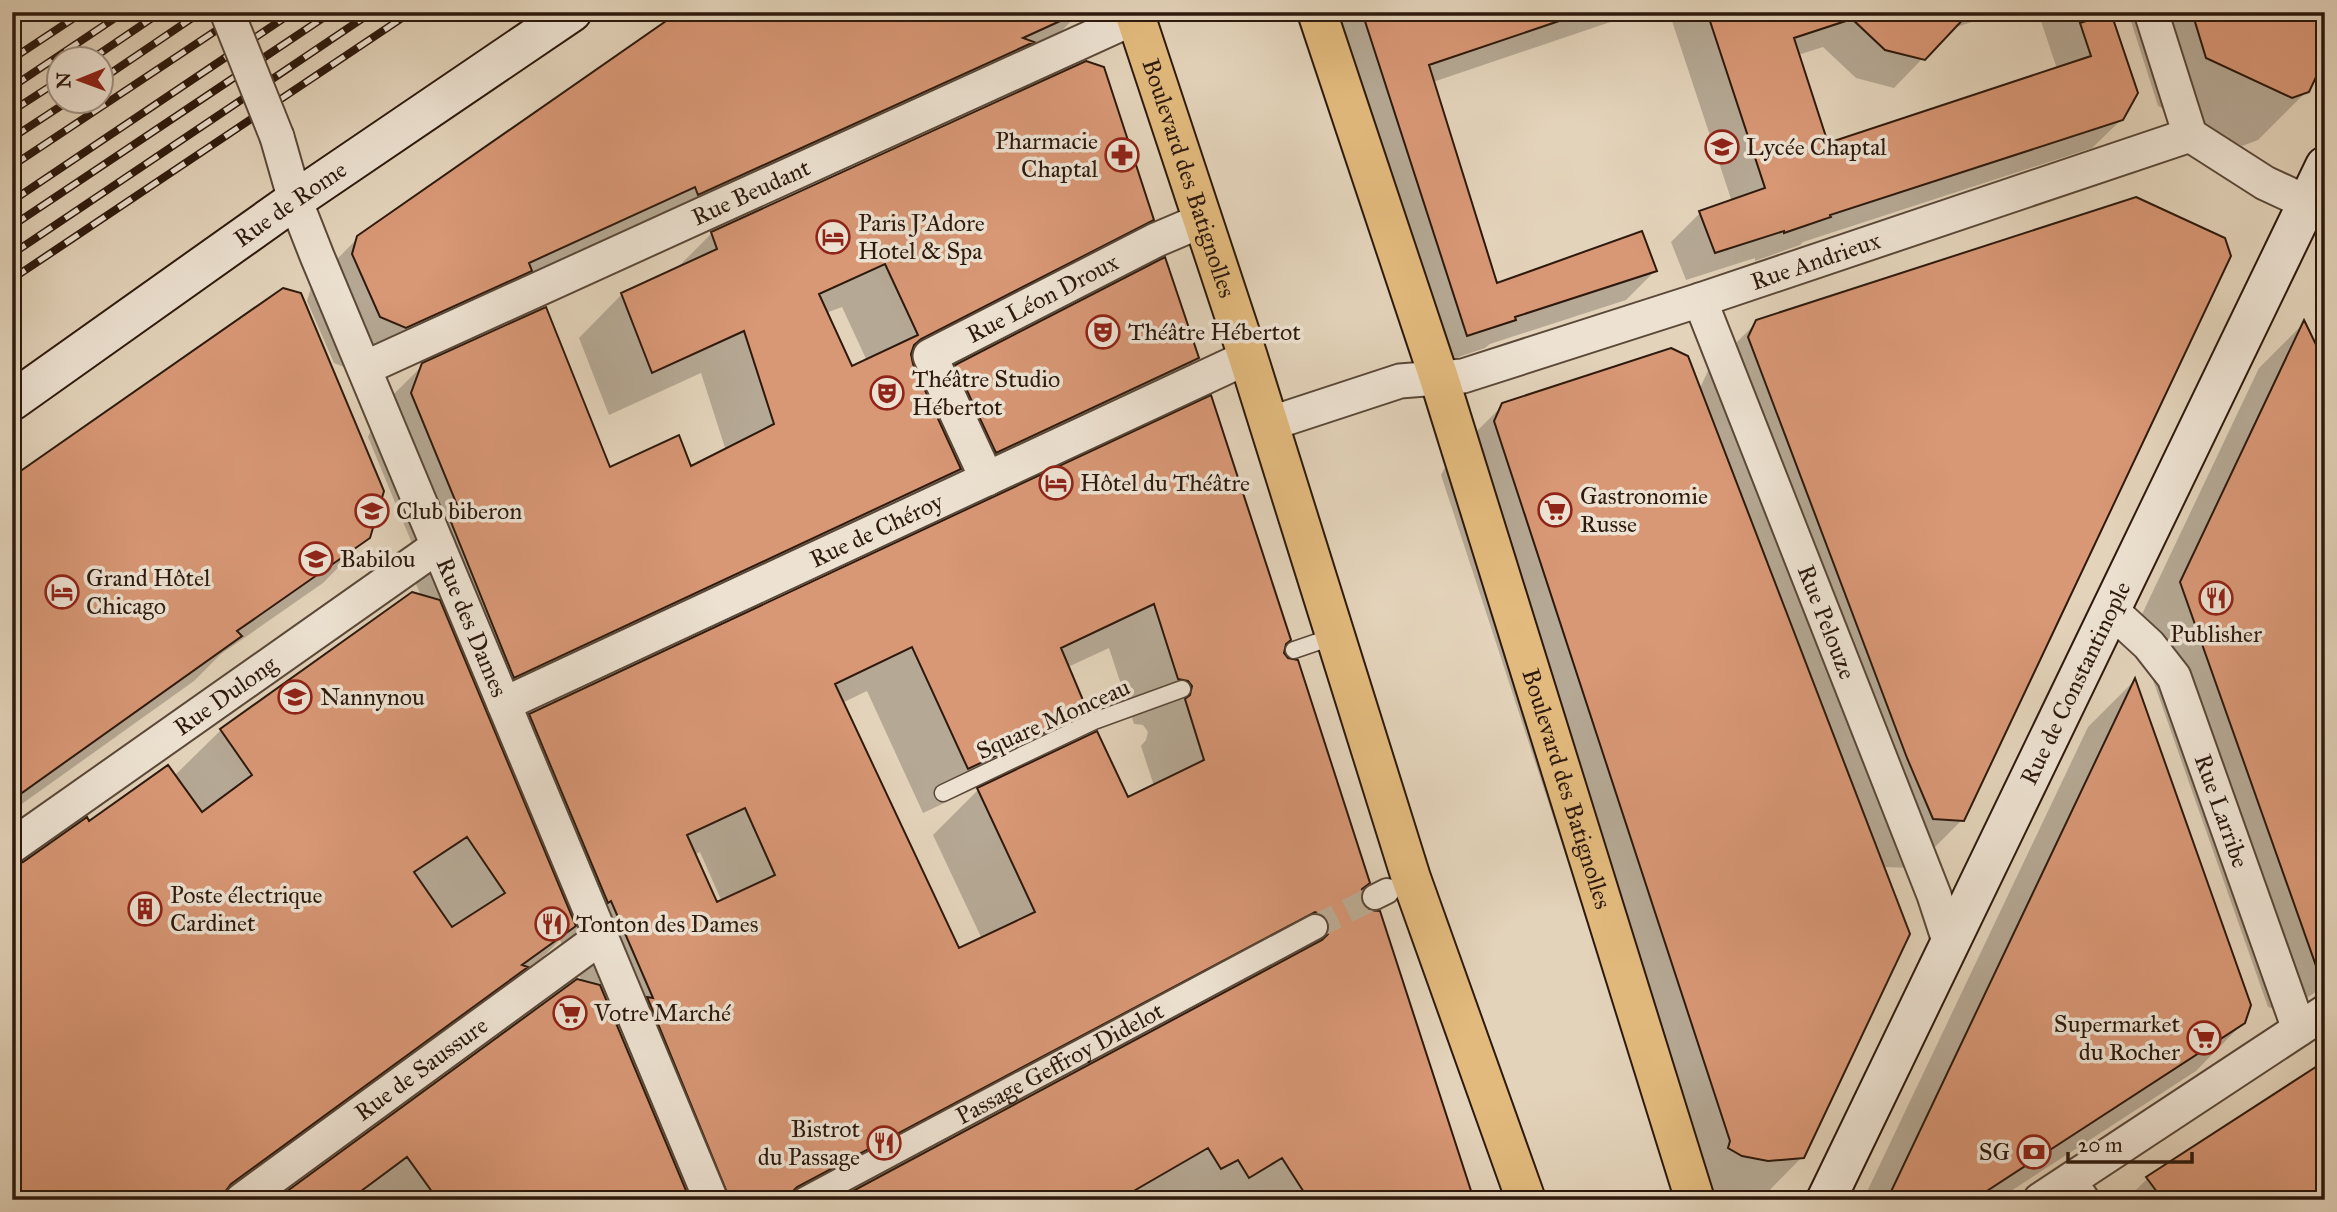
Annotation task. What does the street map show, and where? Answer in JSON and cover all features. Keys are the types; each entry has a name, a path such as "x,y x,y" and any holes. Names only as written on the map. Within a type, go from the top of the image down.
{"main road":[{"name":"Rue de Rome","path":"12,401 295,200 572,12"},
{"name":"Boulevard des Batignolles","path":"1317,12 1439,378 1695,1200"},
{"name":"Boulevard des Batignolles","path":"1135,15 1248,357 1411,878 1526,1200"},
{"name":"Rue de Constantinople","path":"1826,1200 2325,166"}],"street":[{"name":"Rue des Dames","path":"227,12 277,137 295,200 711,1200"},
{"path":"2151,12 2190,135 2265,183 2308,203"},
{"name":"Rue Beudant","path":"365,368 1135,15"},
{"name":"Rue Andrieux","path":"1439,378 1463,376 1700,300 2190,135"},
{"name":"Rue Léon Droux","path":"987,479 930,356 1156,240 1203,220"},
{"name":"Rue Pelouze","path":"1700,300 1934,895 1950,944"},
{"name":"Rue de Chéroy","path":"504,704 1248,357"},
{"path":"1269,424 1400,381 1439,378"},
{"name":"Rue Dulong","path":"12,846 439,546"},
{"name":"Rue Larribe","path":"2112,611 2149,645 2174,677 2312,1020"},
{"name":"Passage Geffroy Didelot","path":"804,1200 1315,927"},
{"name":"Rue de Saussure","path":"242,1200 600,938"},
{"path":"2040,1200 2080,1189 2312,1020"}],"lane":[{"path":"1294,650 1336,636"},
{"name":"Square Monceau","path":"943,793 1094,722 1182,689"}],"building":[{"path":"679,12 1080,12 1023,38 1034,42 698,195 695,187 529,263 532,271 406,328 380,317 352,254 357,236"},
{"path":"1362,12 1564,12 1565,19 1429,65 1497,283 1642,231 1657,271 1515,317 1516,320 1467,336"},
{"path":"1707,12 1970,12 1925,60 1885,50 1852,19 1794,38 1828,143 2091,56 2080,23 2111,13 2138,93 2123,120 1830,215 1831,217 1784,233 1715,253 1699,211 1765,188"},
{"path":"2192,12 2325,12 2325,58 2309,92 2292,98 2206,58"},
{"path":"1086,61 1104,67 1154,220 914,345 911,354 913,364 961,469 514,678 451,522 462,517 411,393 422,363 546,307 610,467 679,435 691,466 774,424 744,331 652,373 621,293 717,249 711,232","holes":["885,264 918,335 852,366 819,294"]},
{"path":"2136,197 2225,238 2231,256 1964,821 1933,819 1907,758 1748,337 1756,320"},
{"name":"Théâtre Hébertot","path":"1165,257 1199,358 996,453 955,365"},
{"path":"283,288 301,293 384,491 370,538 237,631 242,636 12,800 12,477"},
{"path":"2304,320 2325,363 2325,976 2320,977 2180,582"},
{"path":"1671,348 1688,356 1910,934 1804,1158 1768,1161 1742,1156 1728,1148 1730,1141 1494,421 1502,403"},
{"path":"1211,395 1291,640 1286,644 1284,653 1288,658 1298,660 1370,883 1362,889 1361,903 1367,910 1380,911 1474,1200 1309,1200 1282,1158 1249,1178 1238,1160 1221,1169 1208,1148 1118,1200 836,1200 1322,940 1328,934 1328,921 1315,912 797,1187 789,1200 730,1200 647,997 653,998 611,901 608,903 529,714","holes":["1154,604 1178,679 1188,681 1192,686 1190,695 1185,699 1204,760 1128,797 1097,731 977,788 1035,912 959,948 835,684 912,647 968,769 1088,712 1061,648","745,808 775,875 717,902 687,835"]},
{"path":"412,592 440,600 576,926 522,965 528,967 231,1184 223,1200 12,1200 12,865 23,862 87,817 89,821 168,765 202,812 252,775 220,729","holes":["467,837 505,893 452,927 414,872"]},
{"path":"2135,678 2251,1005 2245,1023 1973,1200 1887,1200"},
{"path":"577,979 600,985 690,1200 438,1200 407,1157 349,1200 275,1200"},
{"path":"2325,1061 2325,1200 2163,1200 2146,1177"}],"tunnel":[{"path":"1315,927 1375,897"}],"railway":[{"path":"12,59 83,12"},
{"path":"12,87 124,12"},
{"path":"111,46 161,12"},
{"path":"116,70 201,12"},
{"path":"12,166 244,12"},
{"path":"12,201 293,12"},
{"path":"12,226 332,12"},
{"path":"12,254 372,12"},
{"path":"12,279 411,12"},
{"path":"12,111 46,89"},
{"path":"12,138 46,116"}],"place":[{"name":"Lycée Chaptal","path":"1722,147"},
{"name":"Pharmacie Chaptal","path":"1122,155"},
{"name":"Paris J'Adore Hotel & Spa","path":"833,237"},
{"name":"Théâtre Hébertot","path":"1103,332"},
{"name":"Théâtre Studio Hébertot","path":"887,393"},
{"name":"Hôtel du Théâtre","path":"1056,483"},
{"name":"Gastronomie Russe","path":"1555,510"},
{"name":"Club biberon","path":"372,511"},
{"name":"Babilou","path":"316,559"},
{"name":"Grand Hôtel Chicago","path":"62,592"},
{"name":"Publisher","path":"2216,598"},
{"name":"Nannynou","path":"295,697"},
{"name":"Poste électrique Cardinet","path":"145,909"},
{"name":"Tonton des Dames","path":"552,924"},
{"name":"Votre Marché","path":"570,1013"},
{"name":"Supermarket du Rocher","path":"2204,1038"},
{"name":"Bistrot du Passage","path":"884,1143"},
{"name":"SG","path":"2034,1152"}]}
